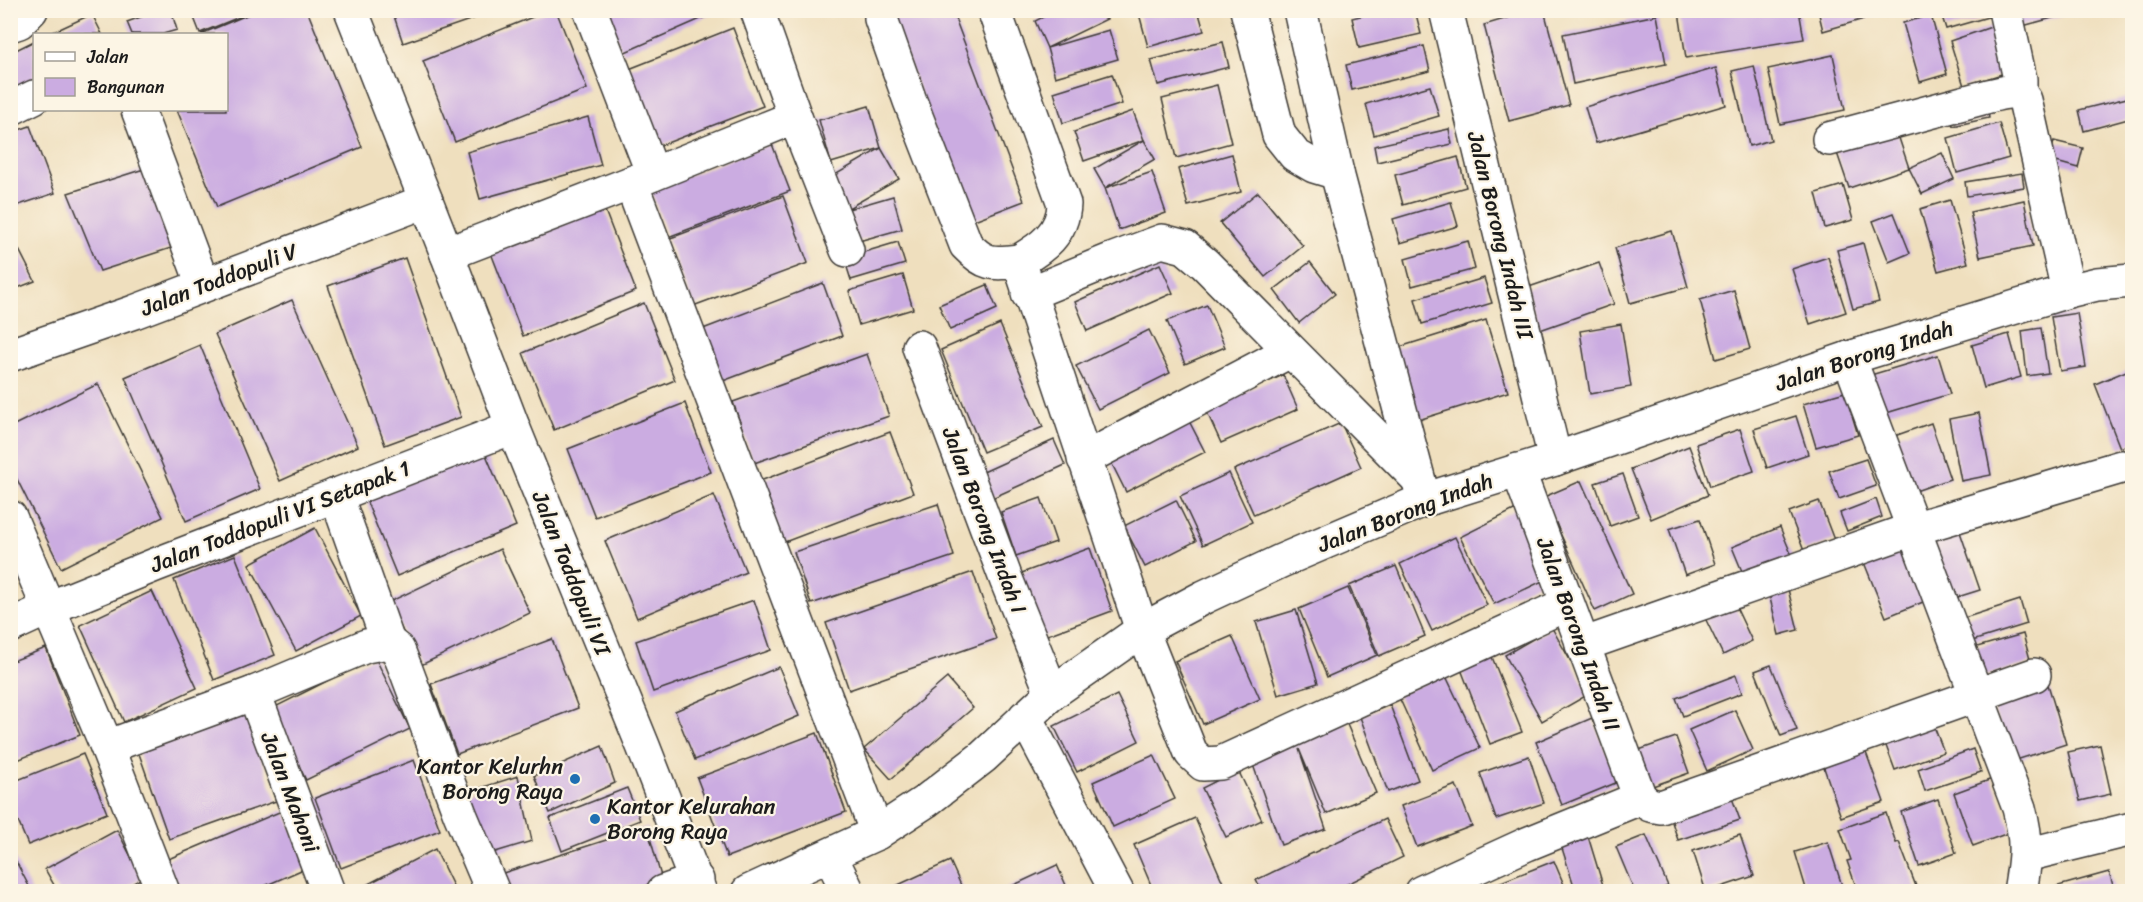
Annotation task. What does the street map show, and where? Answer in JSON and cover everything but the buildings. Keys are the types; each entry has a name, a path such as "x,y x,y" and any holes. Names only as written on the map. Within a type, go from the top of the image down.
{"street":[{"path":"10,25 19,22 31,10"},
{"name":"Jalan Toddopuli VI","path":"351,10 513,428 698,886"},
{"path":"590,10 642,179 877,833"},
{"path":"757,10 795,117 847,250"},
{"path":"881,10 881,19 910,101 966,245 980,259 999,263 1019,261 1041,248 1052,236 1063,214 1064,204 994,10"},
{"path":"1247,10 1279,135 1296,155 1314,166 1336,173"},
{"path":"1300,10 1336,173 1422,490"},
{"path":"2005,10 2020,79 2020,94"},
{"name":"Jalan Borong Indah III","path":"1454,12 1555,459"},
{"path":"1830,139 2005,92 2013,91 2020,94 2025,100 2068,291"},
{"path":"10,109 33,98"},
{"path":"138,111 202,285"},
{"path":"447,254 795,117"},
{"name":"Jalan Toddopuli V","path":"10,355 134,312 426,201"},
{"path":"1028,294 1162,241 1185,247 1205,264 1290,351 1422,490"},
{"path":"1019,261 1028,294 1142,630 1191,753 1203,764 1221,762 1568,604"},
{"name":"Jalan Borong Indah","path":"747,891 877,833 926,801 983,757 1052,693 1142,630 1422,490 1518,470 1555,459 1849,358 2068,291 2097,284 2133,281"},
{"name":"Jalan Borong Indah I","path":"919,347 1006,579 1052,693"},
{"path":"1084,459 1290,351"},
{"path":"1849,358 2019,808 2025,832 2026,855 2020,891"},
{"name":"Jalan Toddopuli VI Setapak 1","path":"10,626 166,560 513,428"},
{"path":"1582,645 1913,529 2121,467"},
{"name":"Jalan Borong Indah II","path":"1518,470 1640,798"},
{"path":"336,495 388,642 398,650 460,814 493,891"},
{"path":"10,517 107,747 163,891"},
{"path":"107,747 254,693 366,646 388,642"},
{"path":"1422,891 1527,844 1640,798 1650,805 1661,807 2034,675"},
{"name":"Jalan Mahoni","path":"254,693 328,891"},
{"path":"1025,717 1117,891"},
{"path":"2026,855 2133,829"},
{"path":"830,855 848,891"},
{"path":"663,891 698,886"}],"place":[{"name":"Kantor Kelurhn Borong Raya","path":"575,779"},
{"name":"Kantor Kelurahan Borong Raya","path":"595,819"}]}
